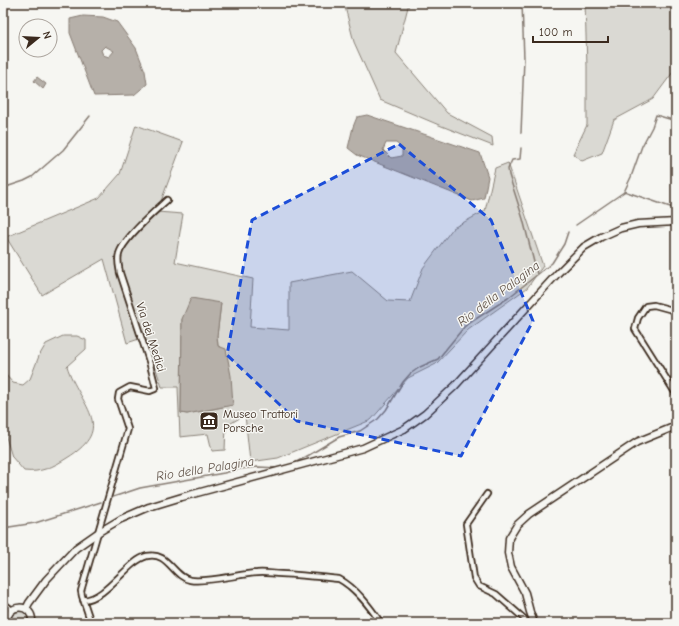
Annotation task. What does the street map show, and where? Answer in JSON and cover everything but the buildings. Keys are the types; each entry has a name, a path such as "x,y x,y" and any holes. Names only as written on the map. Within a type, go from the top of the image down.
{"main road":[{"path":"26,609 29,602 46,580 76,548 121,519 149,507 363,448 404,429 425,414 455,386 552,279 584,248 601,237 621,228 638,224 676,222"},
{"path":"532,623 525,593 511,567 508,553 509,538 517,525 529,514 636,442 676,426"},
{"path":"7,623 7,616 12,610 18,607 26,609 32,616 32,623"}],"street":[{"name":"Via dei Medici","path":"91,623 81,591 82,583 99,532 128,430 118,399 120,393 130,387 150,391 155,390 156,388 149,361 120,273 118,262 119,254 139,226 166,200"},
{"path":"676,311 654,305 646,306 638,318 635,329 676,394"},
{"path":"487,494 466,524 474,578 479,586 496,594 532,623"},
{"path":"83,600 88,600 98,594 139,560 148,556 160,557 169,562 183,576 190,580 203,580 258,573 338,579 346,583 358,594 381,623"},
{"path":"3,603 12,610"}],"highlighted area":[{"path":"399,144 491,220 533,321 461,456 297,421 227,355 252,220"}],"shaded area":[{"path":"344,3 409,3 396,53 447,113 492,137 493,146 380,100 354,42"},
{"path":"585,3 676,3 676,68 653,99 614,120 602,153 582,161 573,154 587,125"},
{"path":"83,16 103,17 117,22 136,48 145,71 147,84 134,95 94,96 70,33 70,19","holes":["105,46 114,51 109,57 103,55 101,50"]},
{"path":"37,77 46,84 43,89 34,81"},
{"path":"367,115 480,153 488,177 484,198 472,201 357,155 348,148 357,117","holes":["386,143 396,143 402,148 402,156 391,158 383,150"]},
{"path":"136,125 183,142 157,212 183,214 175,262 253,279 250,327 289,330 289,283 352,271 388,301 410,302 423,268 453,228 485,211 495,168 508,163 543,266 527,288 468,330 436,364 408,378 371,420 278,458 250,462 245,415 226,426 225,450 212,451 208,434 180,437 178,387 162,387 145,337 127,343 104,259 42,295 6,237 99,198 120,174","holes":["221,303 217,336 218,346 233,405 187,414 181,413 182,319"]},
{"path":"191,298 221,303 217,336 218,346 226,349 231,376 233,405 187,414 181,413 182,319"},
{"path":"63,336 77,336 86,340 86,349 67,366 91,415 93,426 90,436 82,447 67,458 47,469 24,471 12,457 3,427 3,372 13,383 23,385 30,379 39,356 46,344"},
{"path":"20,610 28,613 30,623 10,623 12,614"}],"waterway":[{"path":"521,133 524,59 522,3"},
{"path":"576,225 624,192 656,115 676,121"},
{"path":"3,188 32,177 63,150 90,116"},
{"path":"521,148 520,159 512,160 508,169 537,274"},
{"name":"Rio della Palagina","path":"624,191 676,209"},
{"name":"Rio della Palagina","path":"291,465 339,437 360,431 378,419 386,410 403,382 410,374 420,367 438,359 465,326 508,298 552,263 564,244 568,232"},
{"name":"Rio della Palagina","path":"113,497 140,488 239,469 258,467 279,468"},
{"name":"Rio della Palagina","path":"3,528 35,523 101,502"}],"place":[{"name":"Museo Trattori Porsche","path":"209,421"}]}
